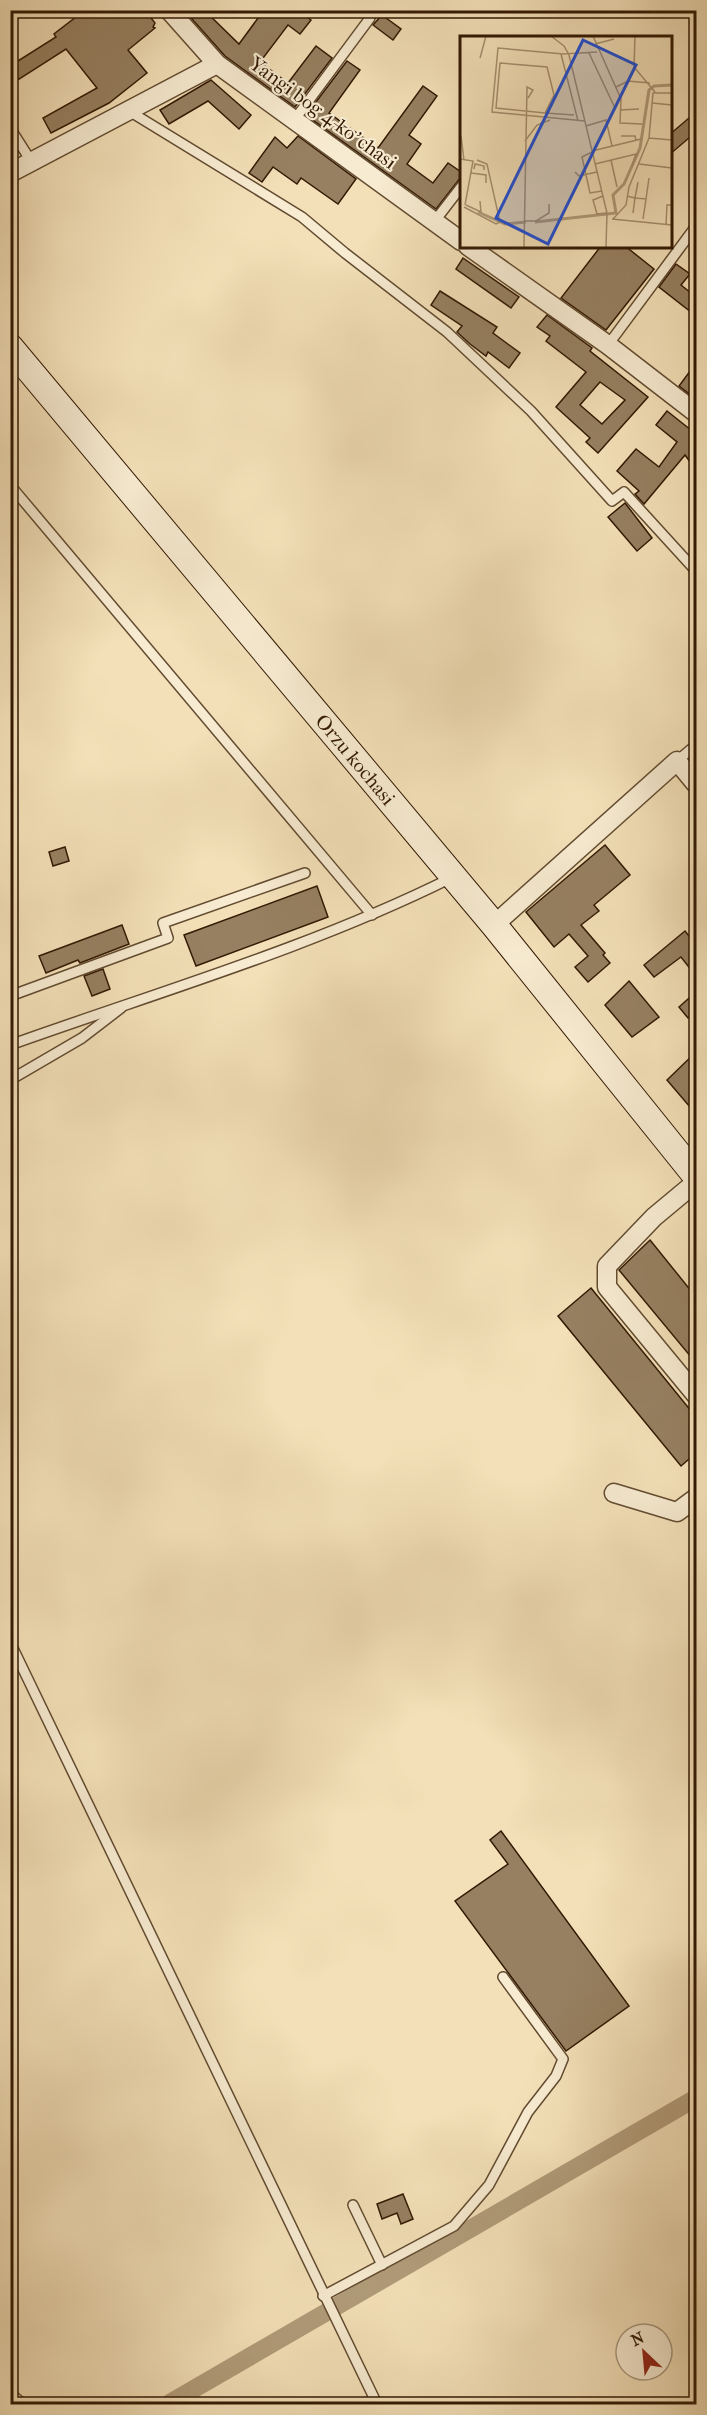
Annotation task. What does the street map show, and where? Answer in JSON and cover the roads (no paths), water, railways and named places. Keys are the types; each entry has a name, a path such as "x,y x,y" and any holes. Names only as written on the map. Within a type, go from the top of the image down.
{"main road":[{"name":"Orzu kochasi","path":"10,347 494,925 695,1171"}],"street":[{"name":"Yangi bog 4-koʼchasi","path":"169,10 217,64 460,240"},
{"path":"10,173 217,64"},
{"path":"471,248 608,345 696,413"},
{"path":"494,925 677,761 696,784"},
{"path":"695,1171 607,1266 607,1287 696,1395"},
{"path":"614,1493 677,1512 696,1498"}],"lane":[{"path":"691,10 696,17"},
{"path":"295,119 369,18"},
{"path":"129,111 302,217 447,332 531,411 612,501 624,492 696,571"},
{"path":"10,128 31,160"},
{"path":"434,222 460,188"},
{"path":"608,345 696,226"},
{"path":"10,485 372,915"},
{"path":"677,761 696,745"},
{"path":"10,996 168,939 163,923 305,873"},
{"path":"10,1045 372,915 454,877"},
{"path":"10,1080 82,1038 125,1005"},
{"path":"10,1642 377,2404"},
{"path":"323,2296 454,2226 489,2185 528,2112 556,2076 563,2059 503,1977"},
{"path":"353,2205 382,2265"},
{"path":"10,2393 22,2404"}],"waterway":[{"path":"168,2404 696,2098"}]}
